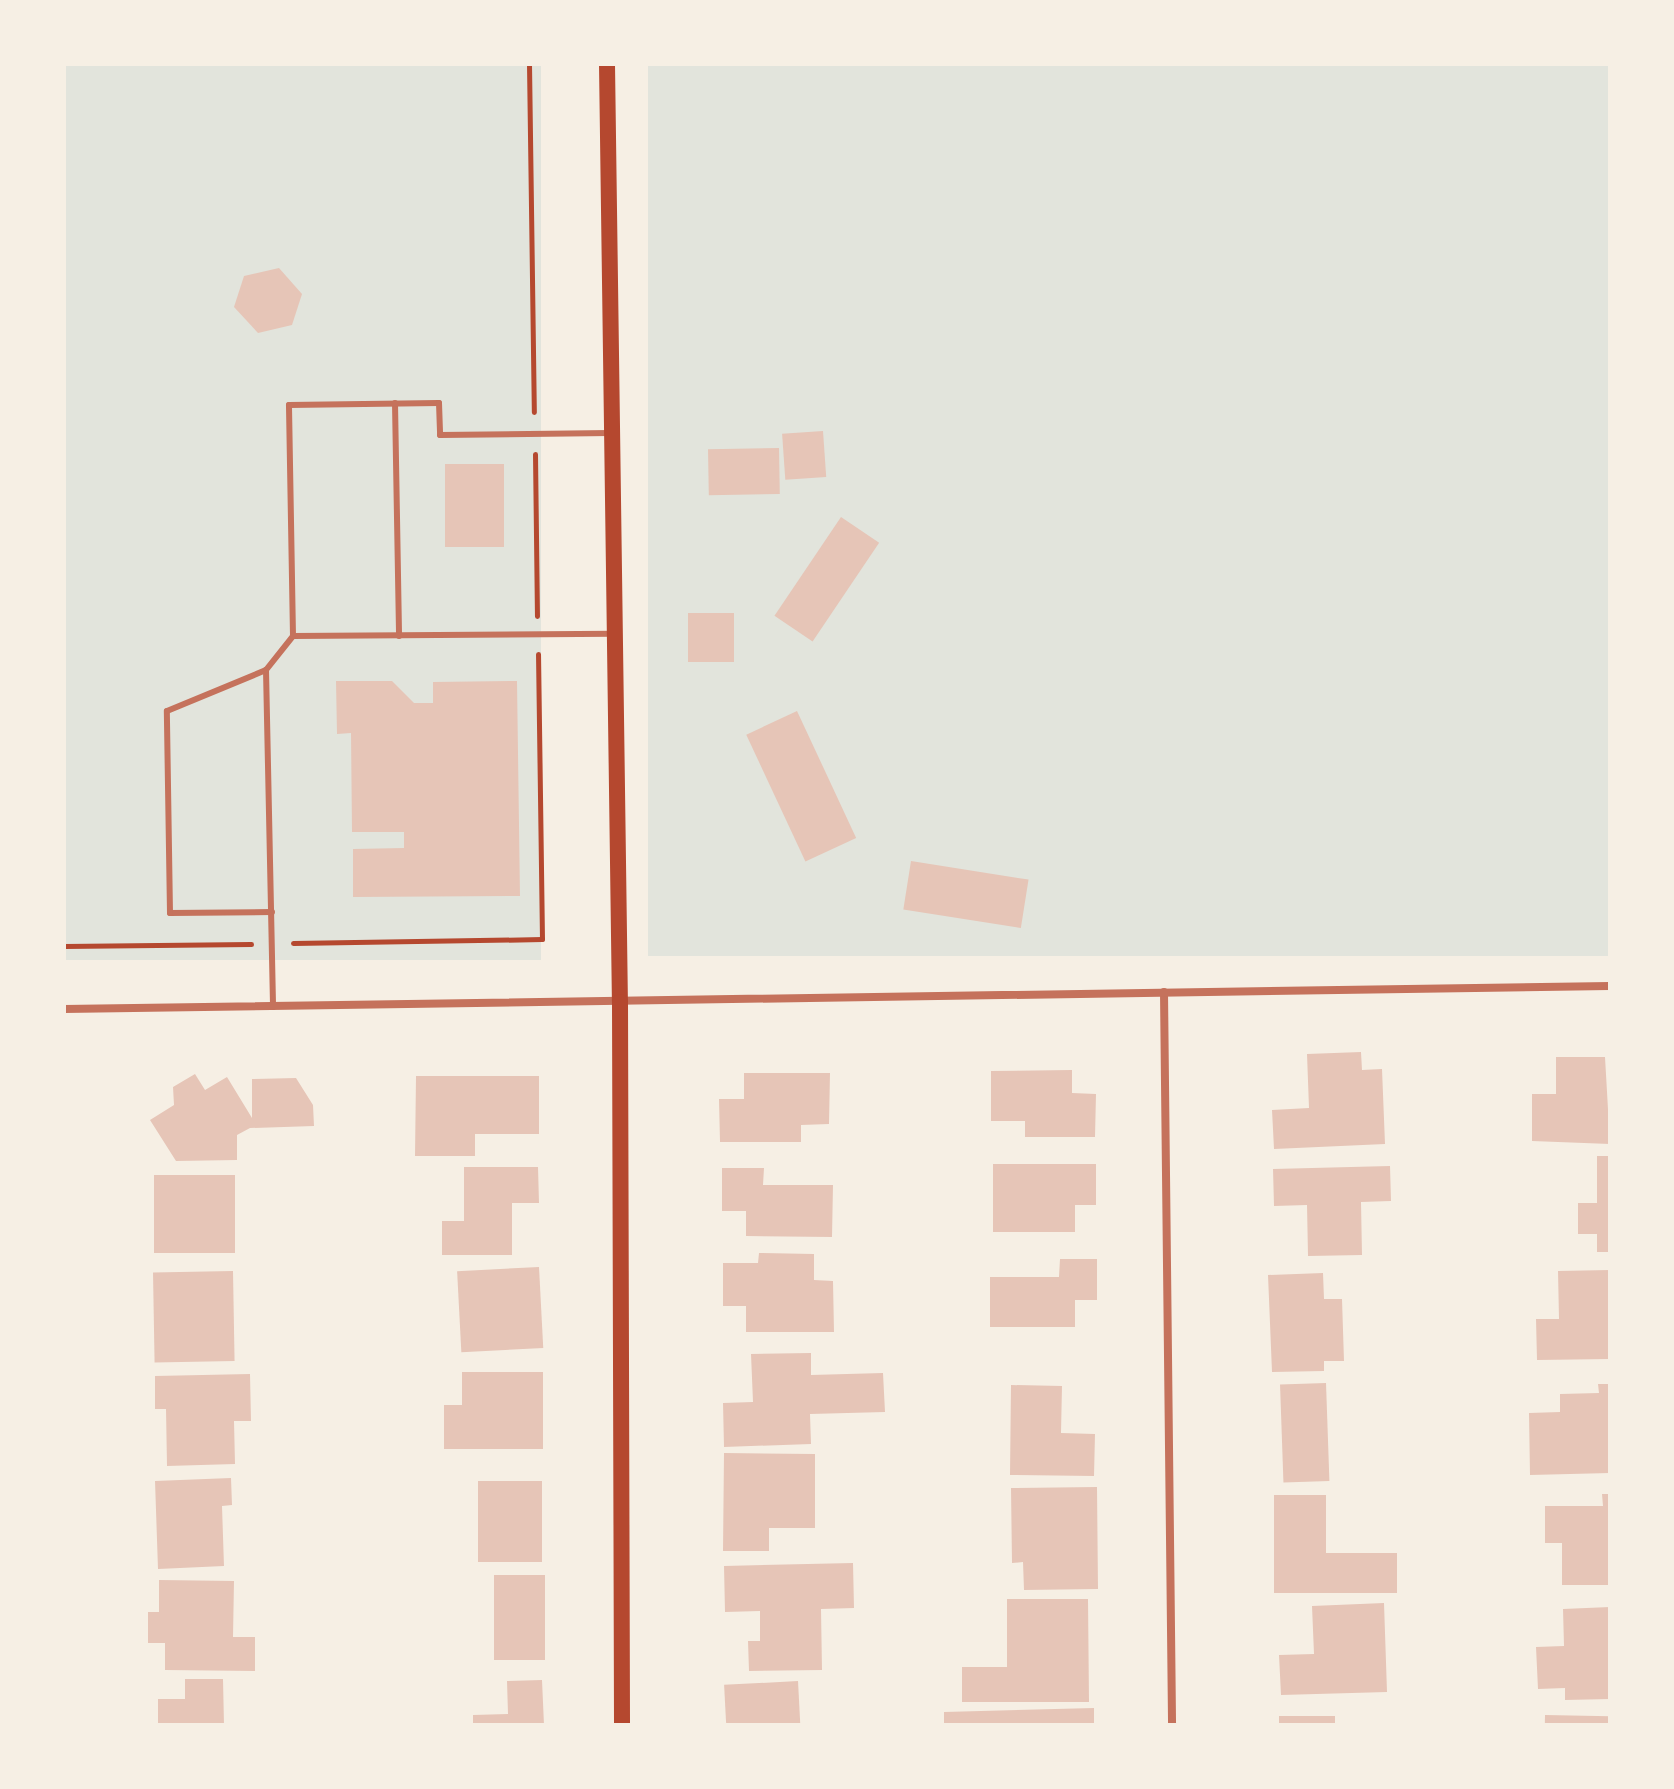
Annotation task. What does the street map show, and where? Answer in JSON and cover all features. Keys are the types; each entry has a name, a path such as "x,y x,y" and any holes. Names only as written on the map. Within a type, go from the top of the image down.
{"main road":[{"path":"607,64 620,1002 622,1725"}],"street":[{"path":"64,1009 1610,986"},
{"path":"1164,992 1172,1725"}],"lane":[{"path":"395,403 399,636"},
{"path":"272,912 170,913 167,711 266,670 293,636 289,405 439,403 440,435 612,433"},
{"path":"293,636 614,634"},
{"path":"266,670 273,1007"}],"path":[{"path":"64,946 542,939 529,64"}],"shaded area":[{"path":"64,64 541,64 541,960 64,960"},
{"path":"648,64 1610,64 1610,956 648,956"}],"building":[{"path":"279,268 302,294 292,325 258,333 234,307 244,276"},
{"path":"823,431 826,477 785,480 782,434"},
{"path":"779,448 780,494 709,495 708,449"},
{"path":"445,464 504,464 504,547 445,547"},
{"path":"841,517 879,543 813,641 774,616"},
{"path":"688,613 734,613 734,662 688,662"},
{"path":"336,681 392,681 414,703 433,703 433,682 517,681 520,896 353,897 353,849 404,848 404,832 352,832 351,733 337,734"},
{"path":"797,711 856,838 805,862 746,735"},
{"path":"911,861 1029,880 1021,928 903,909"},
{"path":"1361,1052 1362,1070 1382,1069 1385,1144 1274,1149 1272,1110 1309,1108 1307,1054"},
{"path":"1556,1057 1605,1057 1610,1144 1532,1141 1532,1094 1556,1094"},
{"path":"1072,1070 1072,1093 1096,1094 1095,1137 1025,1137 1025,1121 991,1121 991,1071"},
{"path":"744,1073 830,1073 829,1124 801,1125 801,1142 720,1142 719,1099 744,1099"},
{"path":"195,1074 205,1090 227,1077 252,1118 252,1079 296,1078 313,1105 314,1126 250,1128 237,1135 237,1160 176,1161 150,1120 174,1105 173,1087"},
{"path":"416,1076 539,1076 539,1134 475,1134 475,1156 415,1156"},
{"path":"1597,1156 1610,1156 1610,1252 1597,1252 1597,1234 1578,1234 1578,1203 1597,1203"},
{"path":"993,1164 1096,1164 1096,1205 1075,1205 1075,1232 993,1232"},
{"path":"1390,1166 1391,1201 1361,1202 1362,1255 1308,1256 1307,1205 1274,1206 1273,1169"},
{"path":"464,1167 538,1167 539,1203 512,1203 512,1255 442,1255 442,1221 464,1221"},
{"path":"722,1168 764,1168 763,1185 833,1185 832,1237 746,1236 746,1211 722,1211"},
{"path":"154,1175 235,1175 235,1253 154,1253"},
{"path":"759,1253 814,1254 814,1280 833,1281 834,1332 746,1332 746,1306 723,1306 723,1263 758,1263"},
{"path":"1060,1259 1097,1259 1097,1300 1075,1300 1075,1327 990,1327 990,1277 1059,1277"},
{"path":"539,1267 543,1348 461,1352 457,1271"},
{"path":"1610,1270 1610,1359 1537,1360 1536,1319 1559,1319 1558,1271"},
{"path":"233,1271 235,1361 155,1362 153,1272"},
{"path":"1323,1273 1324,1299 1342,1299 1344,1361 1324,1361 1324,1371 1272,1372 1268,1275"},
{"path":"811,1353 811,1375 883,1373 885,1412 810,1414 811,1444 724,1447 723,1403 753,1402 751,1354"},
{"path":"462,1372 543,1372 543,1449 444,1449 444,1405 462,1405"},
{"path":"250,1374 251,1421 234,1421 235,1464 167,1466 166,1409 155,1409 155,1376"},
{"path":"1326,1383 1329,1481 1283,1483 1280,1385"},
{"path":"1598,1384 1610,1384 1610,1473 1530,1475 1529,1413 1560,1412 1560,1394 1599,1393"},
{"path":"1011,1385 1062,1386 1061,1433 1095,1434 1094,1476 1010,1475"},
{"path":"724,1453 815,1454 815,1528 769,1528 769,1551 723,1551"},
{"path":"231,1478 232,1505 222,1506 224,1566 158,1569 155,1481"},
{"path":"478,1481 542,1481 542,1562 478,1562"},
{"path":"1097,1487 1098,1589 1024,1590 1023,1562 1012,1563 1011,1488"},
{"path":"1602,1494 1610,1494 1610,1585 1562,1585 1562,1543 1545,1543 1545,1506 1603,1506"},
{"path":"1274,1495 1326,1495 1326,1553 1397,1553 1397,1593 1274,1593"},
{"path":"853,1563 854,1608 821,1609 822,1670 749,1671 748,1641 760,1641 760,1611 725,1612 724,1566"},
{"path":"494,1575 545,1575 545,1660 494,1660"},
{"path":"159,1580 234,1581 233,1637 255,1637 255,1671 165,1670 165,1643 148,1643 148,1612 159,1612"},
{"path":"1007,1599 1088,1599 1089,1702 962,1702 962,1667 1007,1667"},
{"path":"1384,1603 1387,1692 1281,1695 1279,1655 1314,1654 1312,1606"},
{"path":"1610,1607 1610,1699 1565,1700 1565,1688 1538,1689 1536,1647 1564,1646 1563,1609"},
{"path":"185,1679 223,1679 224,1725 158,1725 158,1699 185,1699"},
{"path":"542,1680 544,1725 473,1725 473,1715 508,1714 507,1681"},
{"path":"798,1681 800,1725 726,1725 724,1685"},
{"path":"1094,1708 1094,1725 944,1725 944,1712"},
{"path":"1545,1715 1610,1716 1610,1725 1545,1725"},
{"path":"1279,1716 1335,1716 1335,1725 1279,1725"}]}
